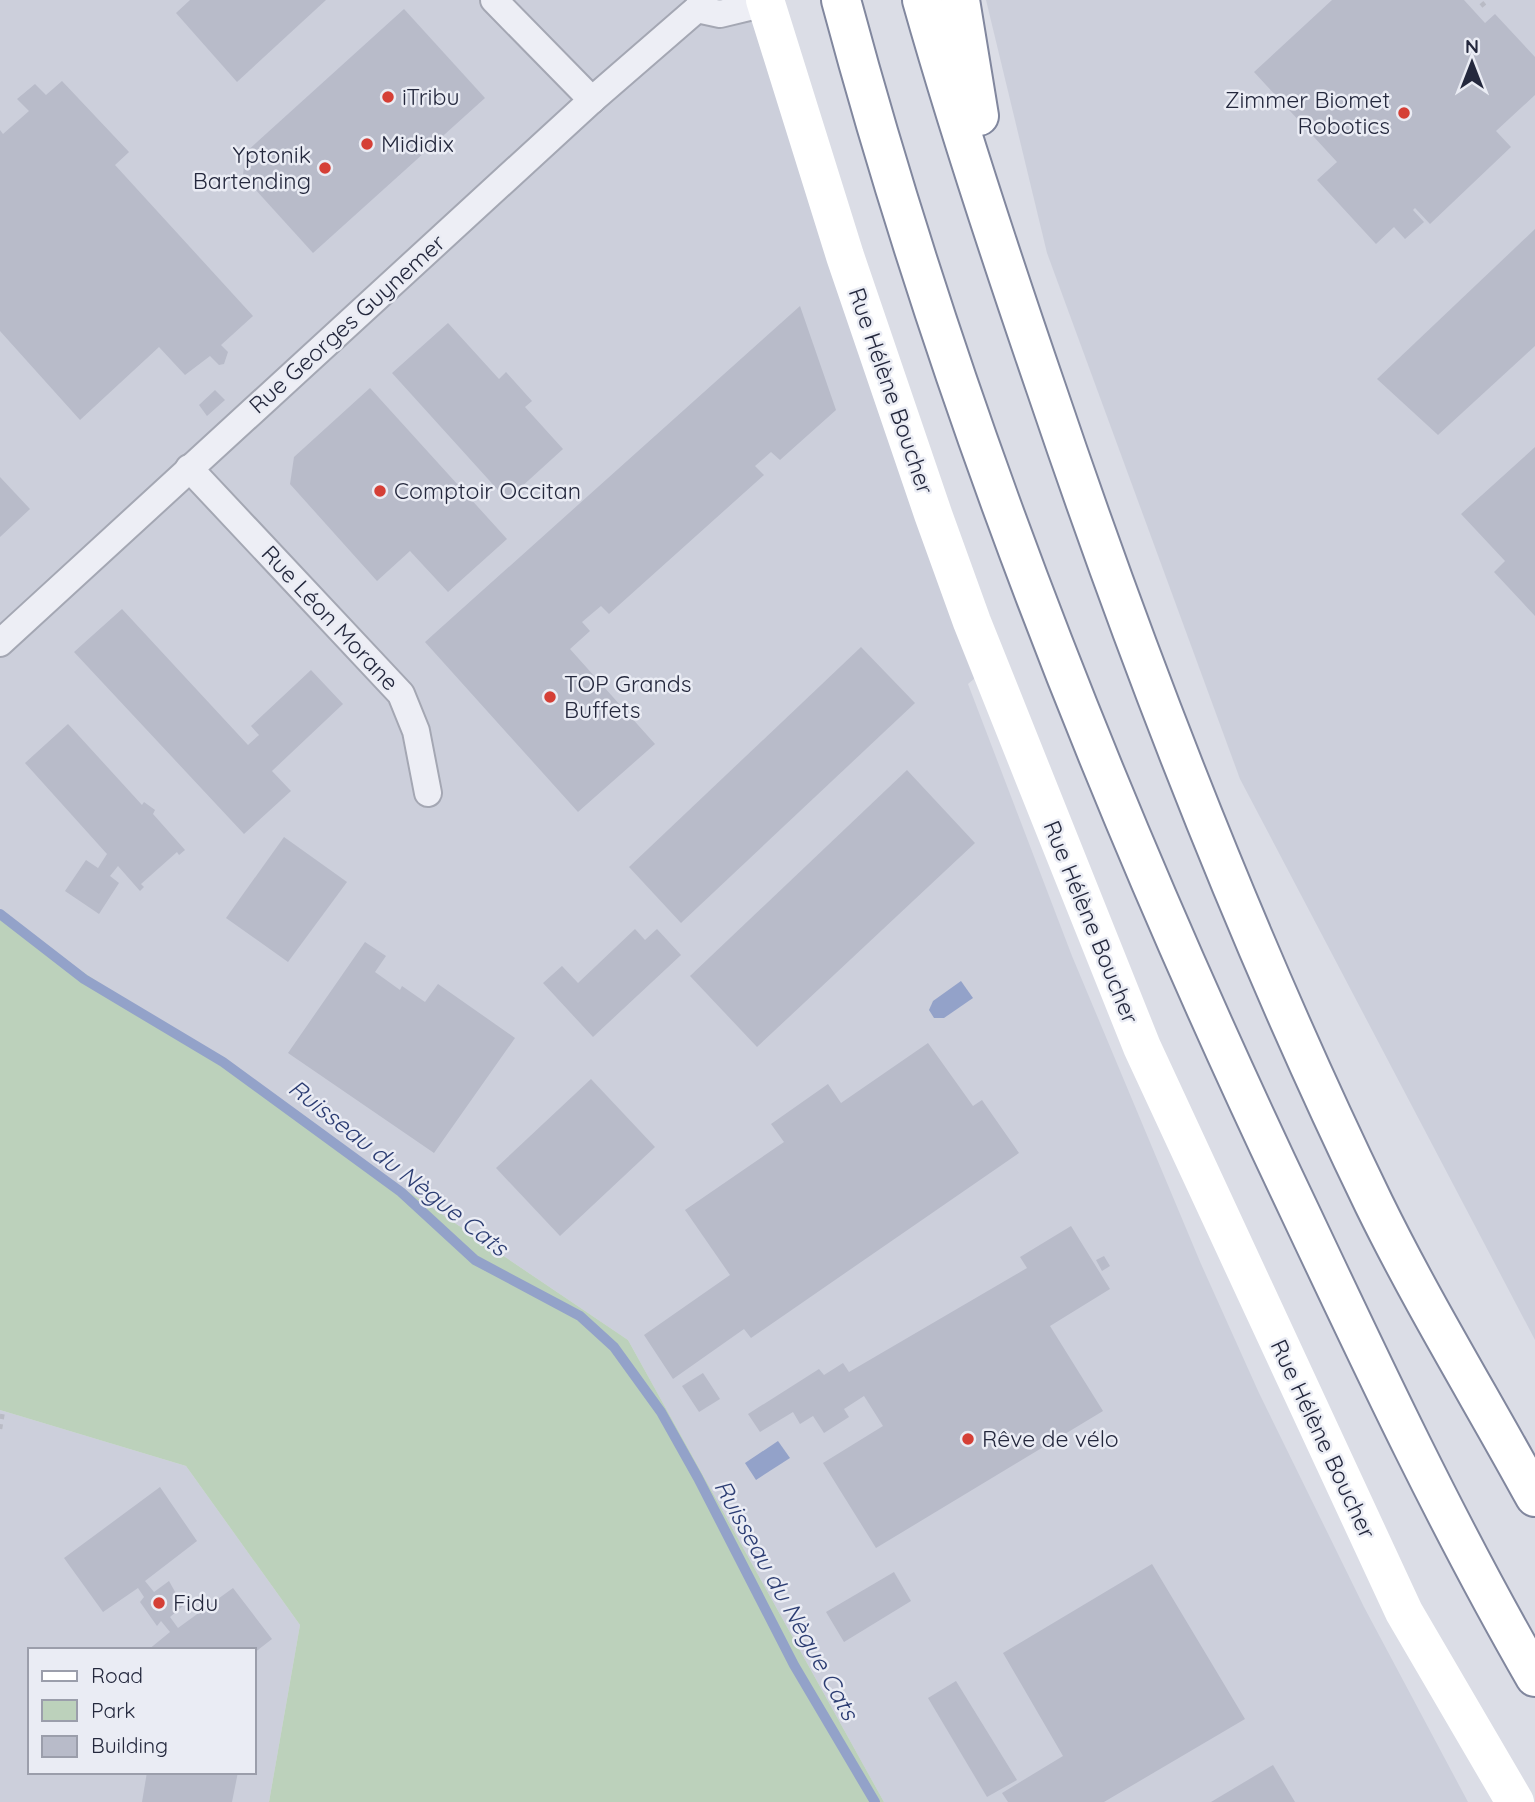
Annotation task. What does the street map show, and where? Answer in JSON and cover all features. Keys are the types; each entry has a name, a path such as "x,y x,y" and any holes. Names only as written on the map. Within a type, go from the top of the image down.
{"main road":[{"path":"841,0 929,302 1045,624 1206,1015 1440,1507 1535,1677"},
{"path":"922,0 1009,279 1110,577 1191,789 1280,1000 1376,1208 1535,1497"},
{"path":"960,0 1009,279"},
{"name":"Rue Hélène Boucher","path":"766,2 845,256 941,538 992,673 1142,1047 1404,1612 1515,1802"},
{"path":"1486,1592 1535,1692"}],"street":[{"path":"494,0 592,100"},
{"name":"Rue Georges Guynemer","path":"0,642 700,4 720,14 766,2"},
{"name":"Rue Léon Morane","path":"189,468 401,694 416,731 428,793"}],"path":[{"path":"1481,6 1488,0"},
{"path":"0,1429 3,1411"}],"shaded area":[{"path":"0,0 751,0 981,673 968,684 1072,956 1201,1264 1259,1393 1364,1607 1468,1802 884,1802 628,1340 0,916"},
{"path":"986,0 1535,0 1535,1340 1240,779 1047,253"},
{"path":"0,1410 186,1466 300,1625 269,1802 0,1802"}],"green space":[{"path":"0,916 628,1340 884,1802 269,1802 300,1625 186,1466 0,1410"}],"water":[{"path":"961,981 973,998 944,1018 934,1018 929,1010 933,1001"},
{"path":"778,1441 790,1458 756,1480 745,1463"}],"building":[{"path":"190,0 326,0 237,82 176,13"},
{"name":"Zimmer Biomet Robotics","path":"1332,0 1464,0 1485,23 1495,14 1535,57 1535,95 1496,131 1511,147 1430,224 1415,208 1413,210 1424,222 1405,239 1394,227 1376,244 1317,180 1337,162 1254,72"},
{"path":"404,9 485,98 313,253 243,176 245,153"},
{"path":"62,81 129,152 115,165 253,316 221,345 228,352 224,364 219,365 210,356 185,375 159,347 80,420 0,331 0,130 3,134 29,111 17,99 35,84 46,95"},
{"path":"1535,229 1535,346 1438,435 1377,379"},
{"path":"800,306 836,410 780,460 771,452 755,466 764,475 609,614 601,606 582,622 590,631 570,649 655,744 578,812 425,642"},
{"path":"448,323 499,379 506,372 532,401 525,407 563,449 507,500 392,373"},
{"name":"Comptoir Occitan","path":"370,388 507,539 448,592 410,551 377,581 290,484 294,457"},
{"path":"215,390 225,400 207,416 199,405"},
{"path":"1535,447 1535,616 1494,572 1505,561 1461,514"},
{"path":"0,477 30,509 0,537"},
{"path":"122,609 248,745 259,735 251,726 311,670 343,704 272,771 291,791 244,834 74,652"},
{"path":"861,647 915,703 681,923 629,867"},
{"path":"68,724 142,805 144,802 155,810 153,814 185,850 179,855 177,852 141,884 144,887 140,891 118,866 110,876 119,883 99,914 65,891 86,860 98,868 107,854 25,763"},
{"path":"907,770 975,843 757,1047 690,976"},
{"path":"284,837 347,882 288,962 226,918"},
{"path":"635,929 645,940 657,929 681,955 593,1037 543,983 562,966 578,983"},
{"path":"365,942 386,956 375,972 400,990 402,986 425,1002 438,984 515,1038 434,1153 288,1053"},
{"path":"928,1043 973,1106 982,1100 1019,1153 751,1338 744,1329 673,1379 644,1335 730,1275 685,1210 784,1142 771,1124 828,1084 841,1103"},
{"path":"591,1079 655,1147 560,1236 496,1168"},
{"path":"1071,1226 1110,1289 1050,1326 1103,1411 876,1548 823,1463 883,1426 864,1396 844,1409 849,1417 824,1433 813,1416 800,1424 793,1412 760,1432 748,1414 819,1369 824,1375 843,1363 849,1372 1027,1268 1020,1257"},
{"path":"1104,1256 1110,1266 1102,1271 1096,1260"},
{"path":"703,1373 720,1399 699,1412 682,1386"},
{"path":"160,1487 197,1541 145,1581 154,1592 169,1581 183,1606 170,1617 178,1628 233,1588 272,1639 256,1651 256,1648 150,1648 170,1632 161,1621 157,1626 140,1602 144,1597 138,1588 103,1612 64,1558"},
{"path":"1152,1564 1245,1719 1104,1802 1008,1802 1002,1793 1063,1756 1003,1653"},
{"path":"894,1572 911,1601 844,1642 826,1612"},
{"path":"956,1681 1017,1780 987,1797 928,1698"},
{"path":"1273,1765 1295,1802 1211,1802"},
{"path":"147,1774 238,1774 232,1802 142,1802"}],"waterway":[{"name":"Ruisseau du Nègue Cats","path":"0,914 84,979 223,1062 401,1192 475,1260 580,1316 614,1347 661,1412 794,1665 875,1802"}],"place":[{"name":"iTribu","path":"388,97"},
{"name":"Zimmer Biomet Robotics","path":"1404,113"},
{"name":"Mididix","path":"367,144"},
{"name":"Yptonik Bartending","path":"325,168"},
{"name":"Comptoir Occitan","path":"380,491"},
{"name":"TOP Grands Buffets","path":"550,697"},
{"name":"Rêve de vélo","path":"968,1439"},
{"name":"Fidu","path":"159,1603"}]}
